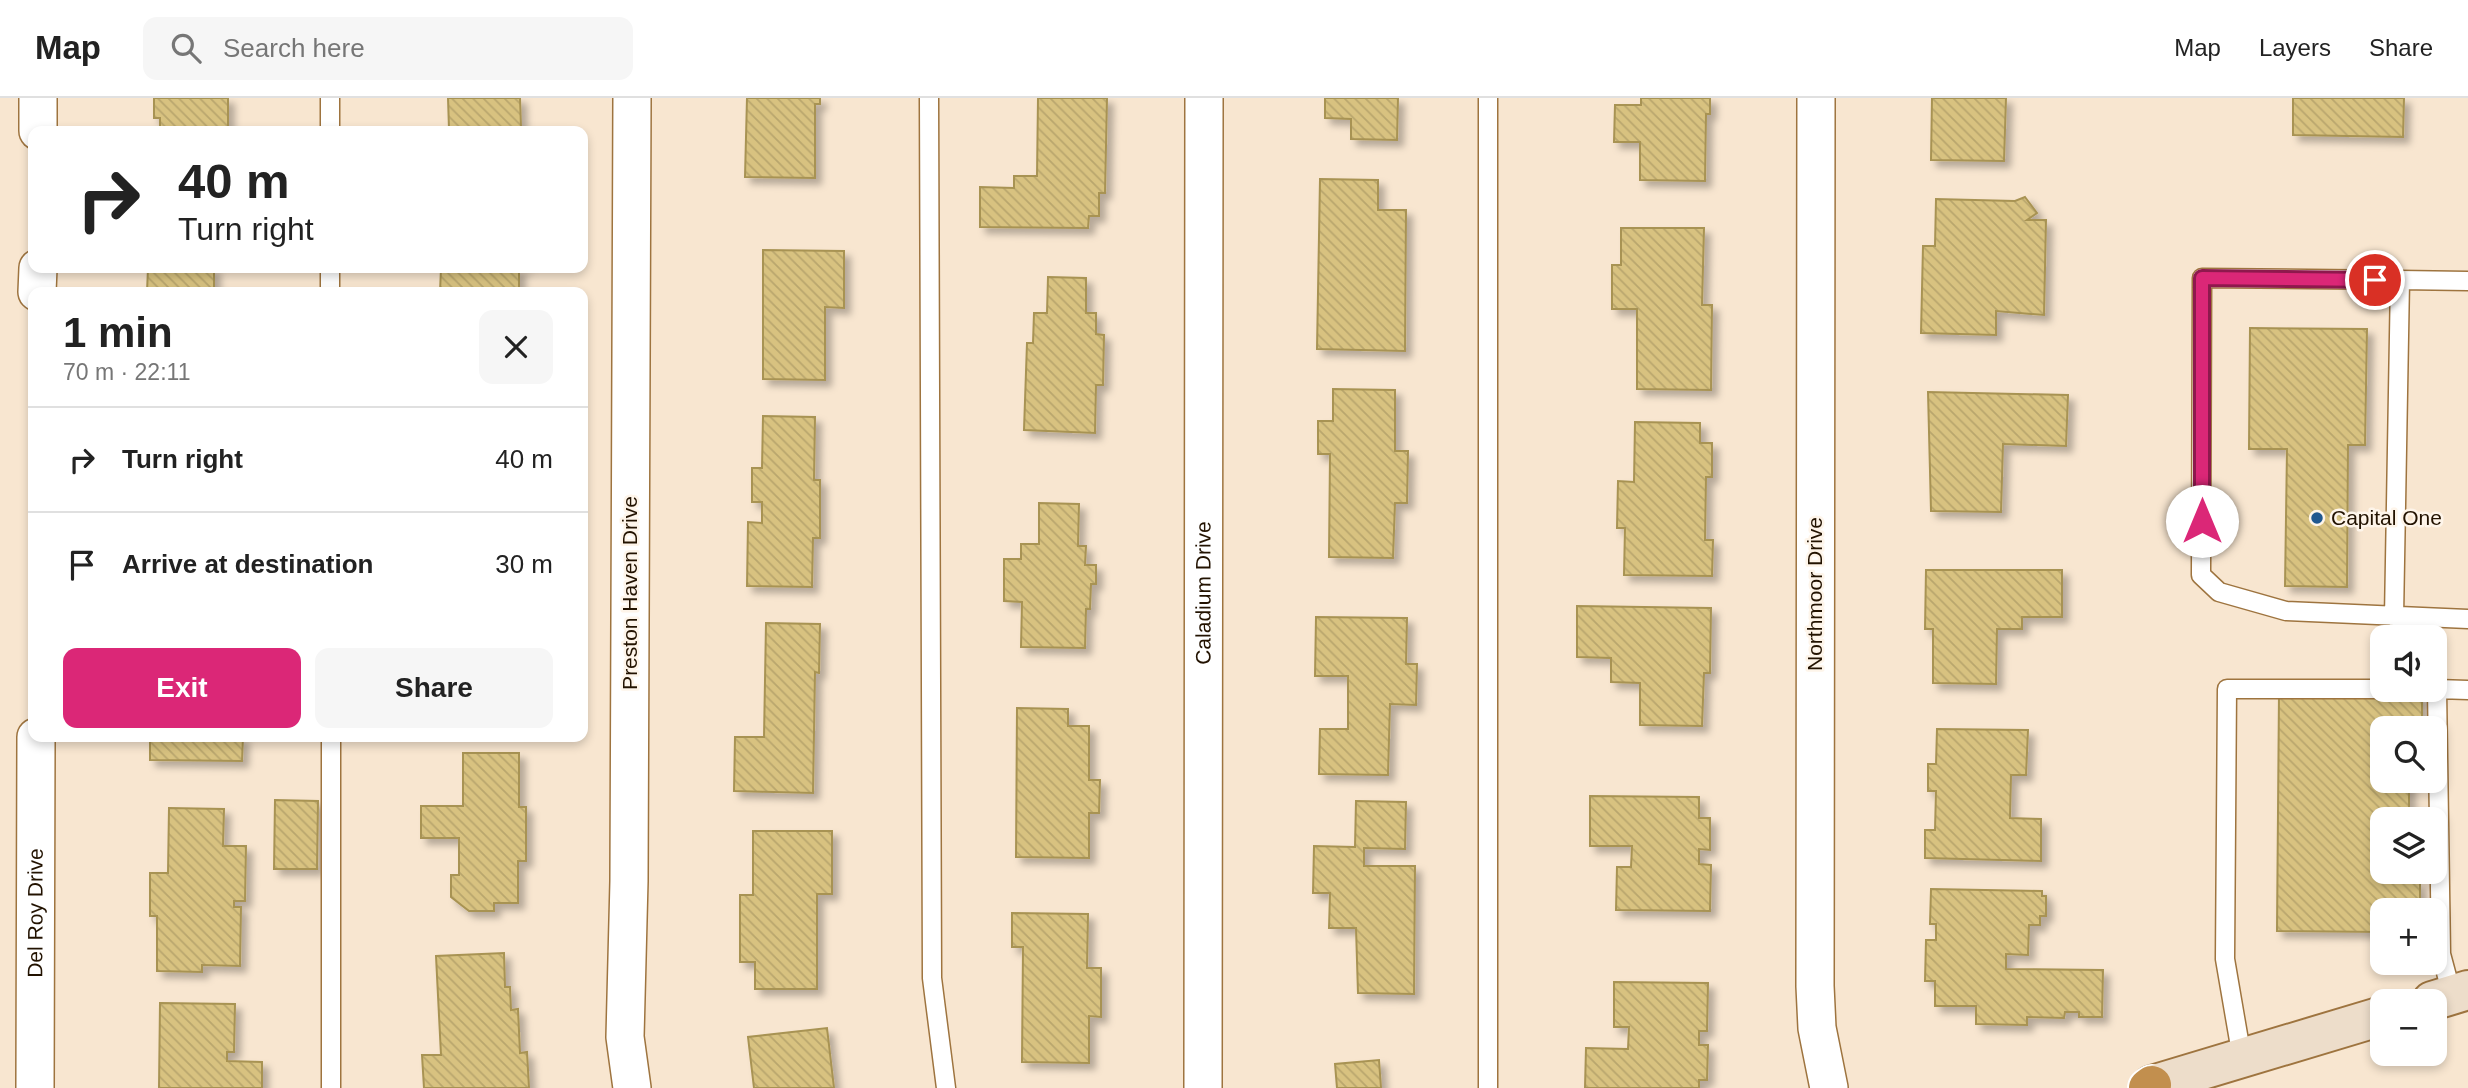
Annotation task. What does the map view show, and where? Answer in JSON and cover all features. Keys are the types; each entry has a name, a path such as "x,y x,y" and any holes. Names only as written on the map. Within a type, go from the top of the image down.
{"main road":[{"path":"2147,1087 2370,1020"}],"street":[{"path":"38,98 38,126"},
{"name":"Preston Haven Drive","path":"632,98 629,881 625,1037 632,1088"},
{"name":"Caladium Drive","path":"1203,1088 1204,98"},
{"name":"Northmoor Drive","path":"1816,98 1815,986 1817,1028 1829,1088"},
{"name":"Del Roy Drive","path":"35,1088 36,742"}],"lane":[{"path":"330,98 330,126"},
{"path":"929,98 932,978 946,1088"},
{"path":"1488,98 1488,1088"},
{"path":"2468,281 2202,278 2202,575 2219,593 2286,611 2468,619"},
{"path":"2394,617 2400,280"},
{"path":"2242,1058 2225,959 2227,689 2370,689"},
{"path":"2447,689 2468,690"},
{"path":"2435,702 2441,954 2451,995"},
{"path":"331,742 331,1088"}],"building":[{"path":"154,98 228,98 228,126 160,126 160,118 154,118"},
{"path":"448,98 520,98 521,126 449,126"},
{"path":"747,98 820,98 820,104 815,104 815,178 745,177"},
{"path":"1038,98 1107,98 1105,193 1099,193 1099,216 1089,216 1088,228 980,227 980,187 1014,188 1014,176 1037,176"},
{"path":"1325,98 1398,98 1397,140 1351,139 1351,119 1325,118"},
{"path":"1641,98 1710,98 1710,114 1706,114 1705,181 1640,180 1640,142 1614,142 1615,105 1641,105"},
{"path":"1932,98 2006,98 2004,161 1931,160"},
{"path":"2293,98 2404,98 2403,137 2293,135"},
{"path":"1320,179 1378,180 1378,210 1406,210 1405,351 1317,349"},
{"path":"2025,197 2037,213 2027,220 2046,220 2044,315 1996,311 1996,335 1921,333 1923,246 1935,246 1936,199 2015,201"},
{"path":"1621,228 1704,228 1702,305 1712,305 1711,390 1637,389 1637,309 1612,309 1612,265 1621,265"},
{"path":"763,250 844,251 844,308 825,307 825,380 763,379"},
{"path":"148,273 214,273 214,287 147,287"},
{"path":"441,273 519,273 519,287 440,287"},
{"path":"1048,277 1086,278 1086,313 1096,313 1096,334 1104,335 1103,385 1096,385 1095,433 1024,430 1027,343 1033,343 1034,313 1047,313"},
{"name":"Capital One","path":"2250,328 2367,329 2365,445 2348,445 2347,587 2285,586 2287,449 2249,449"},
{"path":"1333,389 1395,390 1395,451 1408,451 1407,503 1395,503 1393,558 1329,557 1330,454 1318,454 1318,421 1333,421"},
{"path":"1928,392 2068,395 2066,446 2003,444 2001,512 1931,511"},
{"path":"763,416 815,417 814,480 820,480 820,538 813,538 812,587 747,586 748,522 762,523 762,502 752,502 752,468 762,468"},
{"path":"1635,422 1700,423 1700,443 1712,443 1712,477 1706,477 1705,540 1713,540 1712,576 1624,575 1625,528 1617,528 1618,481 1634,482"},
{"path":"1039,503 1079,504 1078,546 1086,546 1085,565 1096,565 1096,584 1091,584 1090,609 1086,609 1085,648 1021,647 1022,602 1004,601 1004,559 1021,559 1021,544 1039,544"},
{"path":"1926,570 2062,570 2062,617 2022,617 2022,629 1997,629 1996,684 1933,683 1933,629 1925,629"},
{"path":"1577,606 1711,608 1710,673 1704,673 1702,726 1640,725 1640,683 1611,682 1611,658 1577,657"},
{"path":"1316,617 1407,618 1406,664 1417,664 1416,705 1390,704 1388,775 1319,774 1320,729 1348,729 1348,676 1315,676"},
{"path":"766,623 820,624 819,673 815,672 813,793 734,791 735,737 764,737"},
{"path":"2279,693 2370,694 2370,702 2422,702 2422,716 2370,716 2370,793 2409,793 2409,807 2370,807 2370,884 2420,884 2420,898 2370,898 2370,932 2277,931"},
{"path":"1017,708 1068,709 1068,726 1089,726 1089,780 1100,780 1099,813 1089,813 1089,858 1016,857"},
{"path":"1937,729 2028,730 2026,775 2011,775 2010,818 2041,819 2041,861 1925,858 1925,830 1935,830 1936,791 1928,791 1928,764 1936,764"},
{"path":"150,742 243,742 242,761 150,760"},
{"path":"463,753 519,753 519,807 526,807 526,861 518,861 518,903 494,903 494,911 469,911 451,897 451,875 459,875 459,838 421,838 421,806 463,806"},
{"path":"1590,796 1699,797 1699,818 1710,818 1710,850 1699,849 1699,864 1711,865 1710,911 1616,910 1617,867 1631,867 1632,846 1590,846"},
{"path":"275,800 318,801 317,869 274,869"},
{"path":"1356,801 1406,802 1405,849 1364,848 1364,866 1415,866 1414,994 1358,993 1356,928 1329,928 1330,893 1313,893 1314,846 1355,847"},
{"path":"169,808 224,809 223,846 246,846 245,901 234,901 234,907 241,907 240,966 202,965 202,972 157,971 157,916 150,916 150,873 168,873"},
{"path":"753,831 832,831 832,894 817,894 817,989 755,989 755,962 740,962 740,895 753,895"},
{"path":"1931,889 2042,891 2042,896 2046,896 2046,916 2040,916 2040,925 2029,925 2028,955 2006,954 2006,969 2103,970 2102,1017 2079,1017 2079,1012 2065,1012 2064,1018 2027,1017 2027,1025 1976,1024 1976,1006 1935,1006 1935,981 1925,981 1926,940 1936,940 1936,924 1930,924"},
{"path":"1012,913 1088,914 1087,968 1101,968 1101,1017 1089,1016 1089,1063 1022,1062 1023,947 1012,947"},
{"path":"504,953 505,987 510,987 511,1010 518,1009 520,1053 527,1052 529,1088 424,1088 422,1055 441,1055 436,956"},
{"path":"1614,982 1708,983 1707,1031 1699,1031 1699,1045 1708,1045 1707,1080 1699,1080 1699,1088 1585,1088 1586,1048 1628,1049 1629,1027 1614,1027"},
{"path":"160,1003 235,1004 234,1052 227,1052 227,1061 262,1062 262,1088 159,1088"},
{"path":"827,1028 834,1088 754,1088 748,1037"},
{"path":"1379,1060 1381,1088 1337,1088 1335,1064"}],"place":[{"name":"Capital One","path":"2317,518"}],"route":[{"path":"2202,521 2202,278 2375,280"}]}
